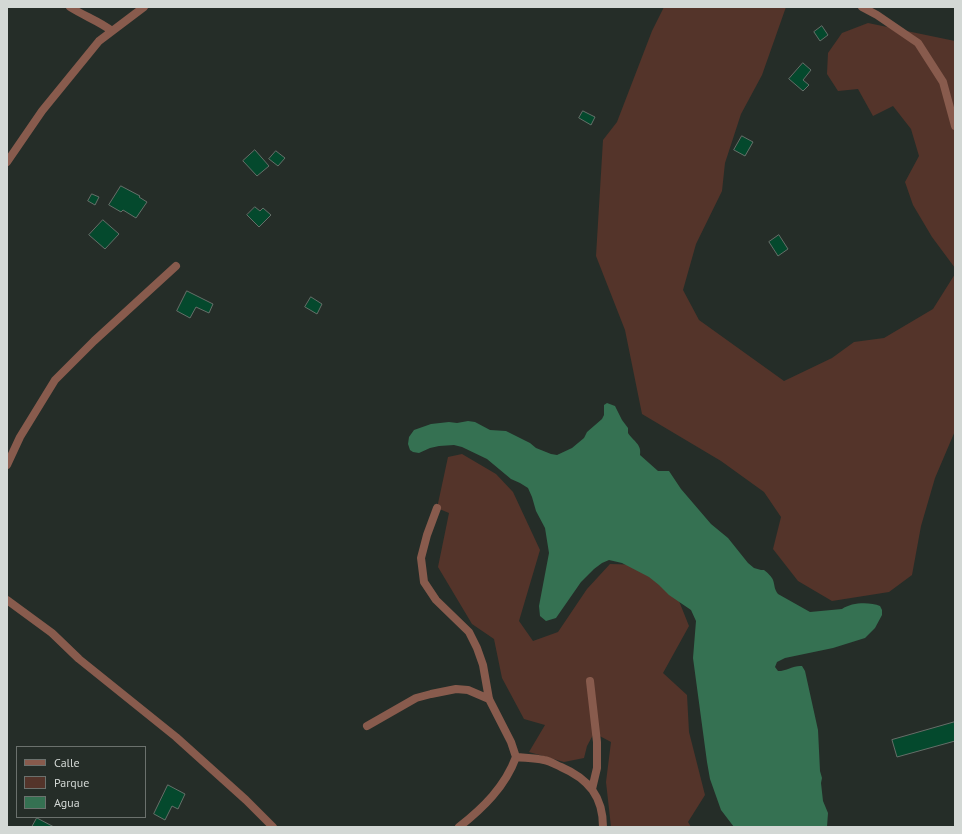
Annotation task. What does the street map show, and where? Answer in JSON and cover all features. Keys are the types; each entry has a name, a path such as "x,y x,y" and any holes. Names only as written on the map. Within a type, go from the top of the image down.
{"street":[{"path":"70,7 77,12 103,24 112,31"},
{"path":"7,162 42,111 99,41 144,7"},
{"path":"862,7 877,15 918,43 943,82 955,126"},
{"path":"7,465 20,437 55,380 94,341 176,266"},
{"path":"437,508 427,535 421,558 424,582 436,600 469,632 483,665 489,699 511,742 516,757 511,770 495,793 480,810 459,827"},
{"path":"7,600 52,633 79,659 176,736 246,800 273,827"},
{"path":"590,681 597,742 597,768 592,789"},
{"path":"367,726 416,698 431,694 456,689 468,690 489,699"},
{"path":"516,757 545,760 582,778 592,789 602,809 603,827"}],"green space":[{"path":"664,7 786,7 762,75 741,114 725,163 722,191 696,244 683,290 699,320 784,381 832,358 854,342 884,338 933,309 955,274 955,431 935,478 921,526 912,575 889,592 832,601 798,581 773,549 781,517 764,492 721,461 642,414 625,330 596,256 603,140 617,122 652,31"},
{"path":"868,23 955,41 955,268 932,237 913,205 905,182 919,156 911,129 893,106 873,116 858,89 838,91 827,74 828,53 842,33"},
{"path":"462,454 496,474 513,492 540,550 519,621 533,641 558,632 587,589 610,564 644,565 675,591 689,626 663,673 687,695 689,732 705,795 688,822 691,827 611,827 606,782 611,742 594,733 587,746 584,758 564,762 529,752 545,725 524,719 502,678 494,639 472,624 438,567 449,513 437,508 448,457"}],"water":[{"path":"607,403 615,406 628,428 628,433 640,448 640,455 658,471 669,471 681,489 711,524 728,538 748,563 754,568 764,570 772,577 778,594 810,612 842,609 861,603 880,606 882,615 875,628 865,638 833,648 785,658 777,662 775,667 778,671 796,666 802,666 805,671 818,730 823,801 828,813 827,827 734,827 721,810 710,779 707,762 693,658 696,621 691,610 669,595 649,577 622,563 609,560 594,569 581,582 556,618 546,621 540,616 539,606 549,553 545,528 536,511 528,488 511,479 487,459 462,447 454,445 439,446 419,453 410,450 408,444 409,437 414,430 431,424 468,421 475,422 490,430 506,431 530,443 536,448 557,455 572,448 584,438 587,432 602,419 604,415 604,405"}],"building":[{"path":"822,26 828,35 820,41 814,32"},
{"path":"803,63 811,70 803,80 809,85 803,91 789,79"},
{"path":"583,111 595,117 591,125 579,118"},
{"path":"742,136 753,142 745,156 734,150"},
{"path":"255,150 269,166 257,176 243,161"},
{"path":"276,151 285,158 278,166 269,159"},
{"path":"121,186 140,196 139,197 147,202 136,218 123,210 121,212 109,205"},
{"path":"92,194 99,197 95,205 88,201"},
{"path":"255,207 260,211 263,208 271,215 259,227 247,215"},
{"path":"103,220 119,234 105,249 89,235"},
{"path":"779,235 788,249 778,256 769,242"},
{"path":"187,291 213,304 209,313 196,307 190,318 177,311"},
{"path":"311,297 322,304 317,314 305,307"},
{"path":"955,722 955,741 897,757 892,740"},
{"path":"168,785 185,794 178,809 172,806 165,820 154,814"},
{"path":"37,818 54,827 32,827"}]}
